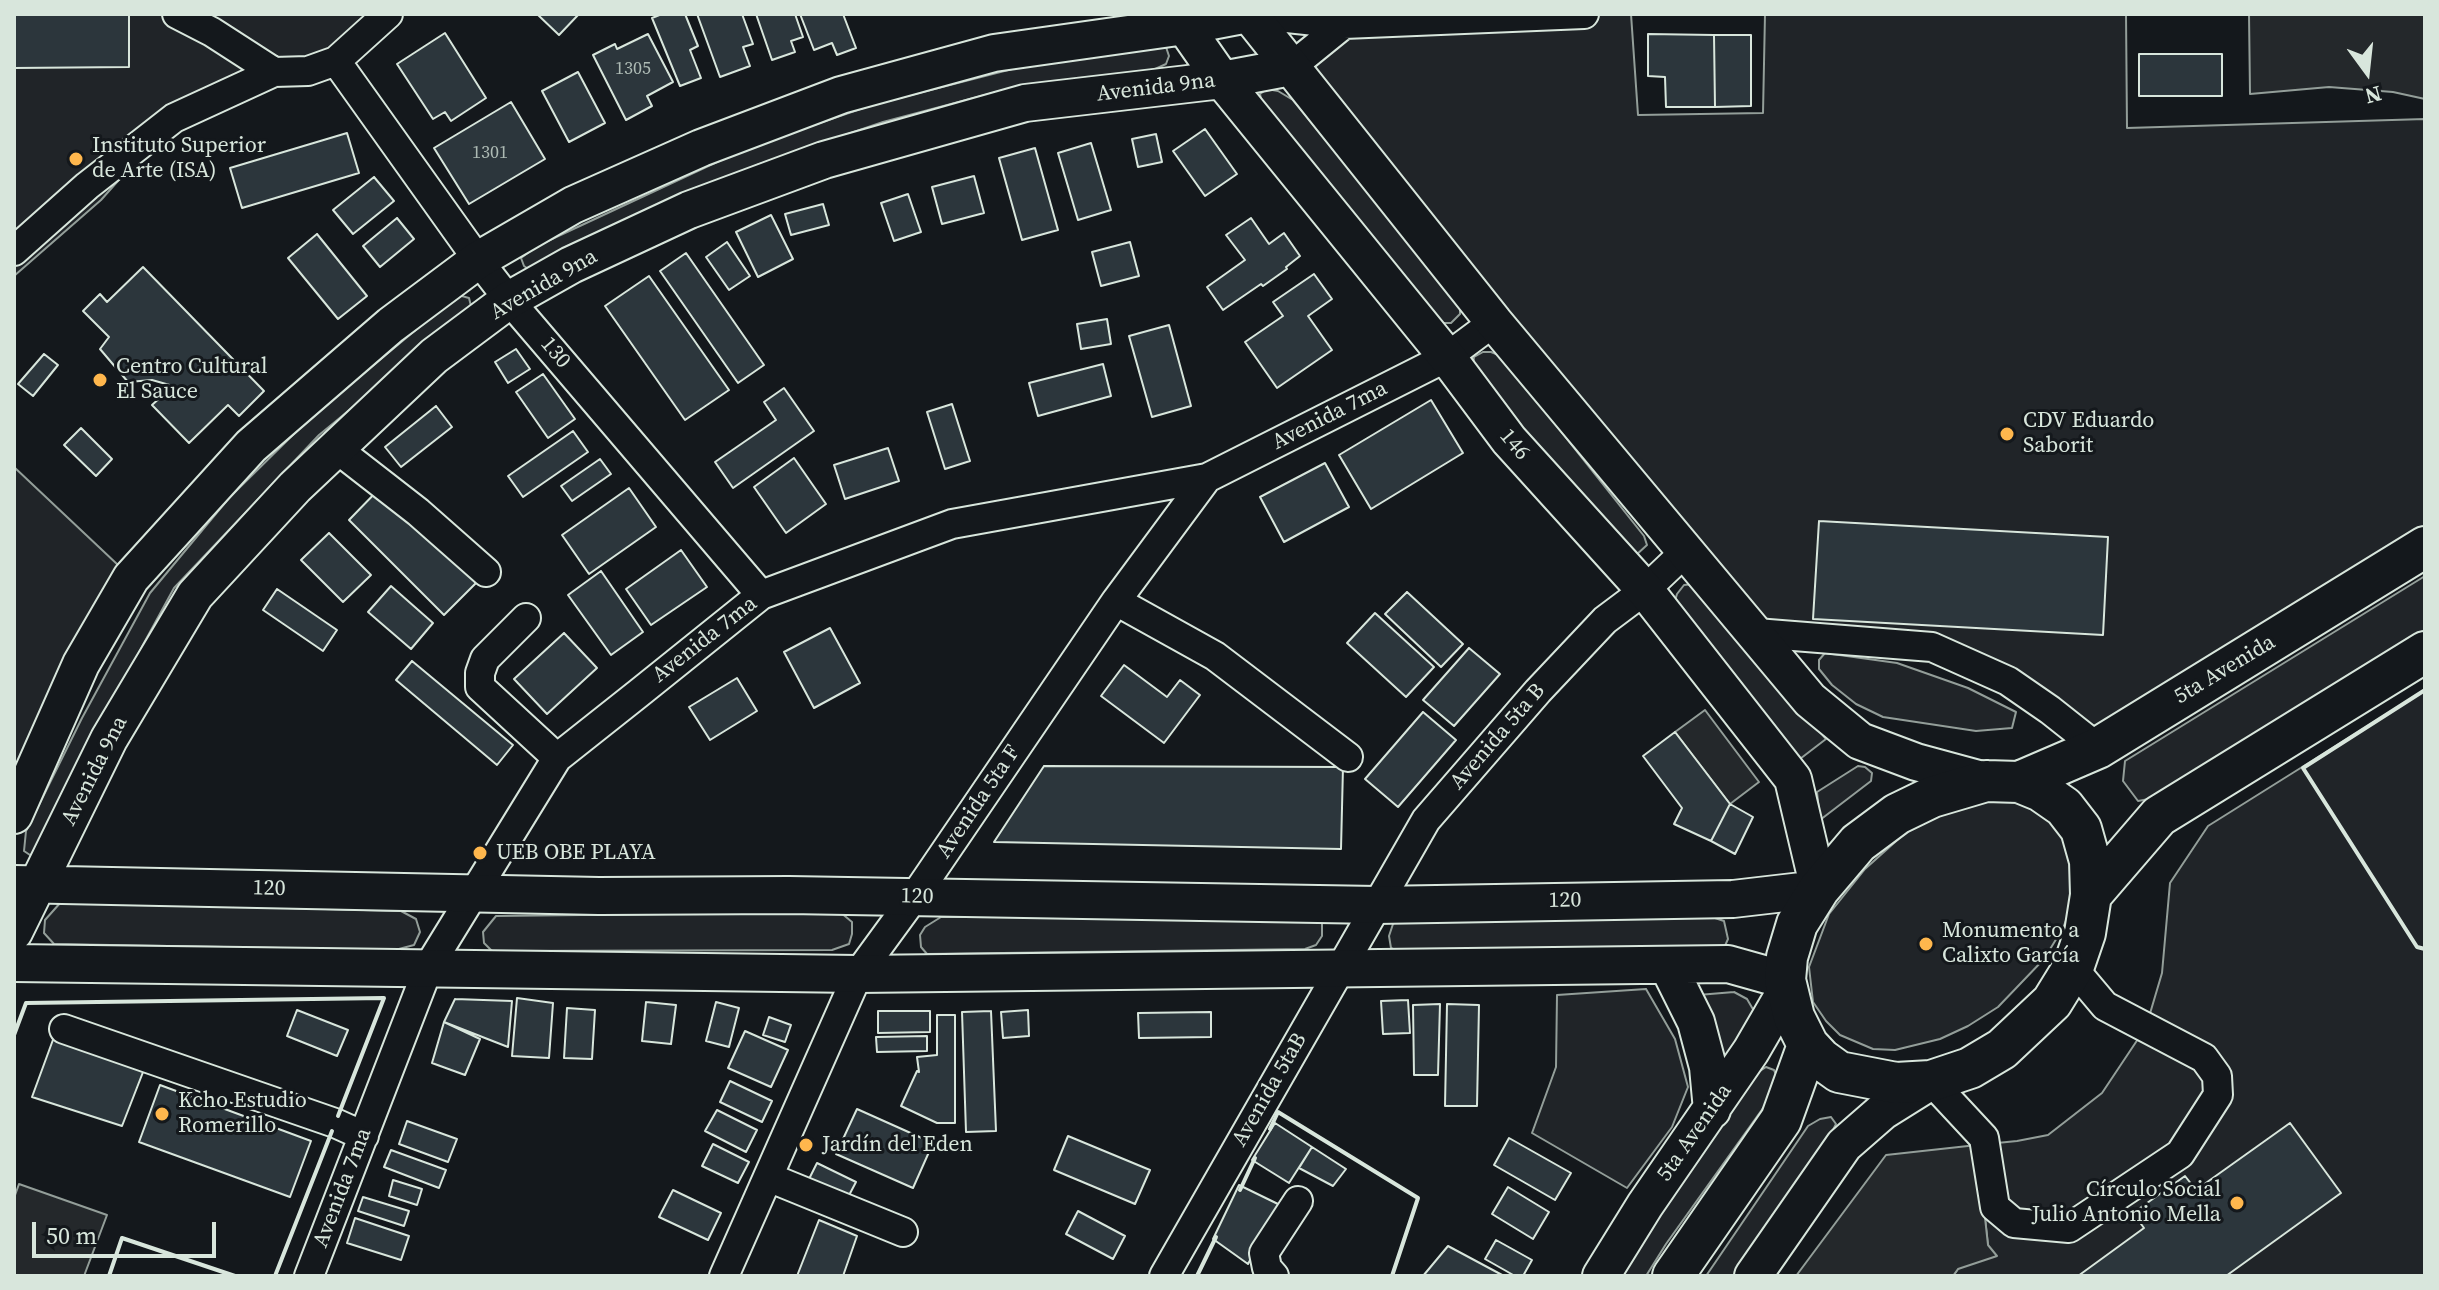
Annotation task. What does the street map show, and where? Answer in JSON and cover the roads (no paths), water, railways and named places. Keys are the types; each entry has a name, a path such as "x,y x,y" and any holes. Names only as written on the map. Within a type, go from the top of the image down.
{"highway":[{"name":"5ta Avenida","path":"1786,984 1787,957 1797,924 1819,889 1858,843 1897,814 1932,797 2002,782 2098,748 2425,547"},
{"path":"2091,895 2159,816 2425,652"},
{"path":"1786,984 1794,1017 1808,1045 1839,1072 1896,1083 1931,1081 1970,1068 2002,1049 2052,1002 2073,968 2085,933 2091,895 2090,861 2081,829 2064,807 2041,791 2002,782"},
{"path":"1673,1276 1781,1120 1808,1045"},
{"path":"1781,1120 1861,1078"}],"main road":[{"path":"14,815 81,664 131,578 251,446 391,325 478,260 573,205 701,148 841,95 994,53 1180,20 1249,14 1494,322 1810,700 1860,741 1916,762 2002,782"},
{"name":"146","path":"1180,20 1222,80 1447,357 1509,440 1645,590 1793,779 1819,889"},
{"name":"Avenida 9na","path":"14,932 26,884 195,595 295,487 434,356 509,300 571,265 689,210 824,160 1025,103 1222,80 1291,67"},
{"name":"120","path":"26,884 599,896 915,896 1377,905 1733,899 1819,889"},
{"path":"14,963 429,966 858,974 1728,964 1786,984"},
{"path":"1668,966 1696,1022 1708,1067 1712,1110"},
{"name":"5ta Avenida","path":"1601,1276 1645,1205 1751,1051 1786,984"},
{"path":"1753,1276 1844,1145 1883,1111 1931,1081"}],"street":[{"path":"177,14 212,32 274,72"},
{"path":"14,251 87,186 174,118 274,72 308,71 336,61 388,14"},
{"path":"1249,14 1344,24 1584,14"},
{"name":"Avenida 9na","path":"1291,67 1344,24"},
{"name":"130","path":"336,61 509,300 761,595"},
{"name":"Avenida 7ma","path":"309,1276 429,966 557,758 761,595 952,524 1207,478 1447,357 1494,322"},
{"path":"337,449 418,512 486,572"},
{"name":"Avenida 5ta F","path":"724,1276 858,974 915,896 1116,601 1207,478"},
{"name":"Avenida 5ta B","path":"1377,905 1426,820 1538,691 1605,620 1645,590 1686,551"},
{"path":"1116,601 1215,656 1348,757"},
{"path":"526,618 485,659 480,673 480,687 557,758"},
{"path":"1756,633 1932,647 2008,681 2098,748"},
{"name":"Avenida 5taB","path":"1164,1276 1377,905"},
{"path":"1931,1081 1984,1138 1995,1207 2014,1223 2069,1228 2180,1154 2218,1095 2217,1076 2204,1058 2105,1006 2073,968"},
{"path":"64,1029 364,1136"},
{"path":"768,1177 903,1232"},
{"path":"1274,1276 1267,1268 1264,1253 1298,1201"}],"place":[{"name":"Instituto Superior de Arte (ISA)","path":"76,159"},
{"name":"Centro Cultural El Sauce","path":"100,380"},
{"name":"CDV Eduardo Saborit","path":"2007,434"},
{"name":"UEB OBE PLAYA","path":"480,853"},
{"name":"Monumento a Calixto García","path":"1926,944"},
{"name":"Kcho Estudio Romerillo","path":"162,1114"},
{"name":"Jardín del Eden","path":"806,1145"},
{"name":"Círculo Social Julio Antonio Mella","path":"2237,1203"}]}
